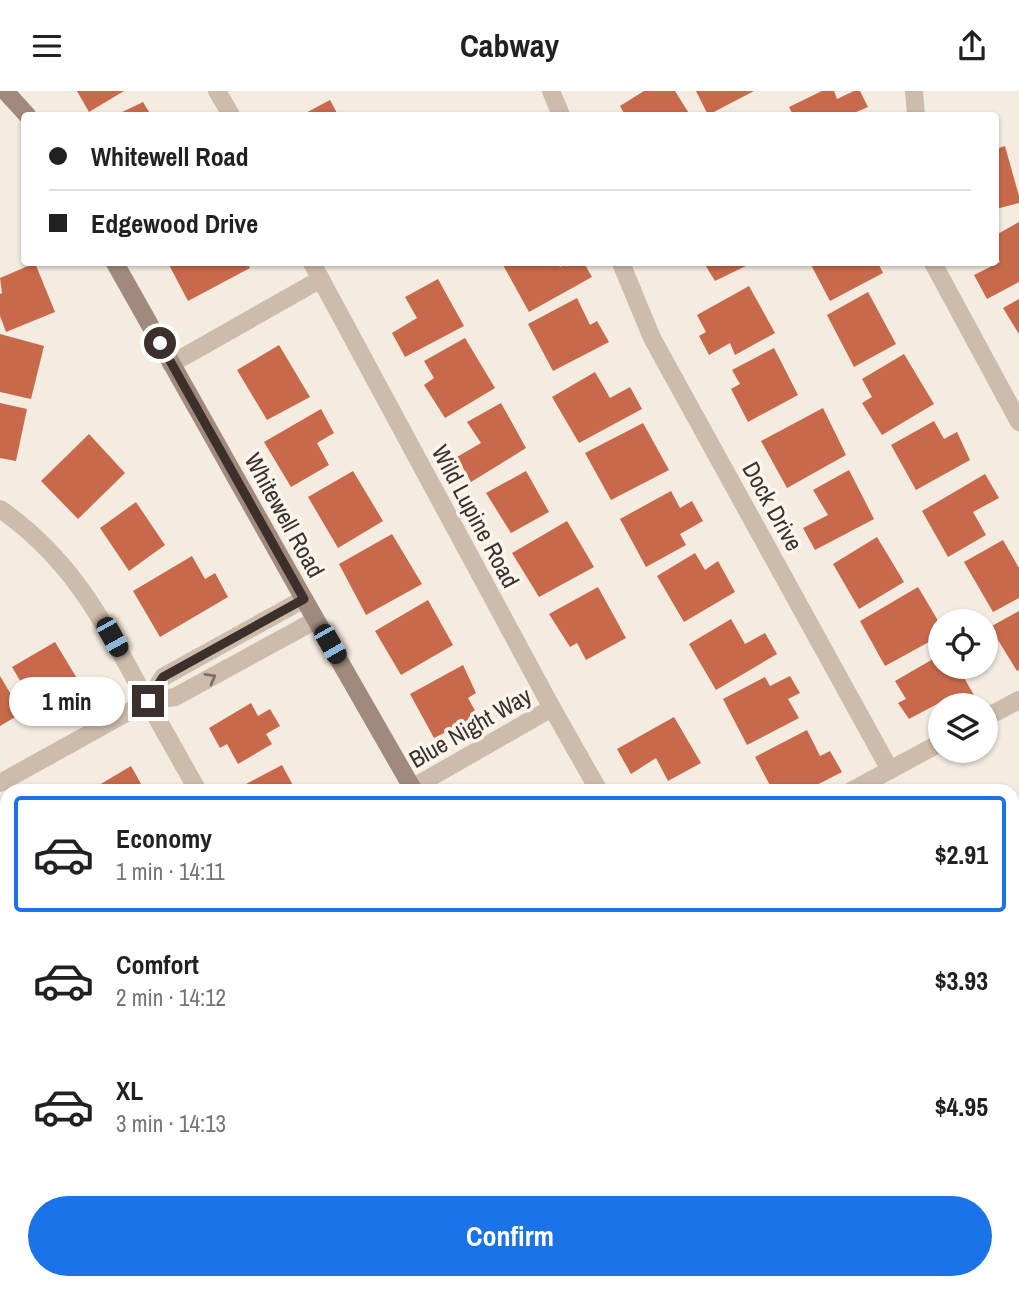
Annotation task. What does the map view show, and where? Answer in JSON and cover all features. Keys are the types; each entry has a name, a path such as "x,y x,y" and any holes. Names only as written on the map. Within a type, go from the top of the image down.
{"street":[{"path":"5,91 24,112"},
{"path":"217,91 229,112"},
{"path":"551,91 560,112"},
{"path":"914,91 916,112"},
{"name":"Whitewell Road","path":"117,266 410,784"},
{"name":"Wild Lupine Road","path":"314,266 595,784"},
{"name":"Dock Drive","path":"622,266 652,338 890,770"},
{"path":"935,266 1019,422"},
{"path":"172,363 321,279"},
{"path":"0,509 35,535 65,567 100,615 194,784"},
{"path":"148,701 163,677 304,599"},
{"path":"0,783 148,701 175,697 316,620"},
{"path":"998,711 1019,700"},
{"name":"Blue Night Way","path":"422,784 552,708"},
{"path":"864,784 928,749"}],"building":[{"path":"77,91 124,91 89,112"},
{"path":"644,91 675,91 688,112 623,112 620,106"},
{"path":"696,91 754,91 714,112 706,112"},
{"path":"822,91 834,91 837,99 860,91 868,107 856,112 792,112 789,107"},
{"path":"330,100 336,112 308,112"},
{"path":"143,102 149,112 122,112"},
{"path":"1005,146 1019,203 999,208 999,148"},
{"path":"1019,222 1019,282 987,299 974,275 992,266 999,266 999,233"},
{"path":"28,266 36,266 55,312 6,332 0,316 0,278"},
{"path":"170,266 250,268 188,301"},
{"path":"504,266 586,266 592,277 529,312"},
{"path":"706,266 746,266 715,281"},
{"path":"812,266 880,266 883,273 830,301"},
{"path":"438,279 464,326 405,357 392,333 417,318 405,297"},
{"path":"749,286 775,333 735,355 730,343 709,355 699,336 706,332 697,315"},
{"path":"868,292 896,344 854,367 827,315"},
{"path":"577,298 590,325 597,321 609,342 553,371 528,324"},
{"path":"1019,299 1019,334 1003,308"},
{"path":"0,334 44,346 31,399 0,392"},
{"path":"465,338 495,388 445,418 424,385 434,378 424,361"},
{"path":"279,345 310,397 267,420 237,370"},
{"path":"774,348 798,395 748,422 731,389 740,384 732,370"},
{"path":"904,354 934,404 882,435 862,403 872,397 862,379"},
{"path":"595,372 610,398 630,387 642,409 579,443 552,397"},
{"path":"0,403 27,409 16,461 0,458"},
{"path":"501,403 526,448 471,482 457,457 481,443 467,422"},
{"path":"823,408 846,455 787,488 761,441"},
{"path":"321,409 334,433 317,443 329,465 291,487 264,442"},
{"path":"934,421 944,439 957,432 970,460 916,490 891,445"},
{"path":"643,423 669,470 611,500 585,453"},
{"path":"89,434 125,473 78,519 41,481"},
{"path":"849,470 874,519 815,550 803,528 828,515 813,490"},
{"path":"353,471 383,521 338,548 308,497"},
{"path":"526,471 549,512 511,533 486,493"},
{"path":"985,474 999,498 973,512 986,535 948,557 922,511"},
{"path":"671,491 680,508 692,501 703,521 680,534 686,545 646,567 620,519"},
{"path":"136,502 165,545 129,571 100,528"},
{"path":"567,521 594,567 539,597 512,553"},
{"path":"392,534 422,584 366,615 339,564"},
{"path":"877,537 904,582 859,609 833,564"},
{"path":"1003,540 1019,568 1019,598 998,609 991,609 964,562"},
{"path":"695,553 705,570 718,561 735,592 684,622 657,576"},
{"path":"192,556 205,579 215,573 228,597 160,637 133,591"},
{"path":"598,587 626,638 586,660 577,643 570,647 549,614"},
{"path":"918,587 931,609 928,609 928,643 885,666 860,621"},
{"path":"428,600 453,645 401,675 375,631"},
{"path":"1019,611 1017,671 998,640 998,623"},
{"path":"731,619 745,644 765,633 777,654 716,690 689,644"},
{"path":"55,642 78,680 35,706 12,667"},
{"path":"928,662 928,679 965,679 973,693 928,693 928,709 909,719 898,703 906,699 895,681"},
{"path":"463,665 476,693 468,698 478,716 434,738 410,694"},
{"path":"0,676 22,713 0,726"},
{"path":"790,676 800,693 788,699 799,718 747,745 723,699 765,677 770,686"},
{"path":"251,703 258,716 270,709 280,726 266,734 272,744 238,764 227,744 220,748 209,728"},
{"path":"674,717 701,763 668,781 656,758 631,774 617,749"},
{"path":"807,730 820,756 830,751 842,772 819,784 769,784 755,757"},
{"path":"282,765 292,784 246,784"},
{"path":"131,766 141,784 101,784"}],"route":[{"path":"148,701 163,677 304,599 160,343"}]}
